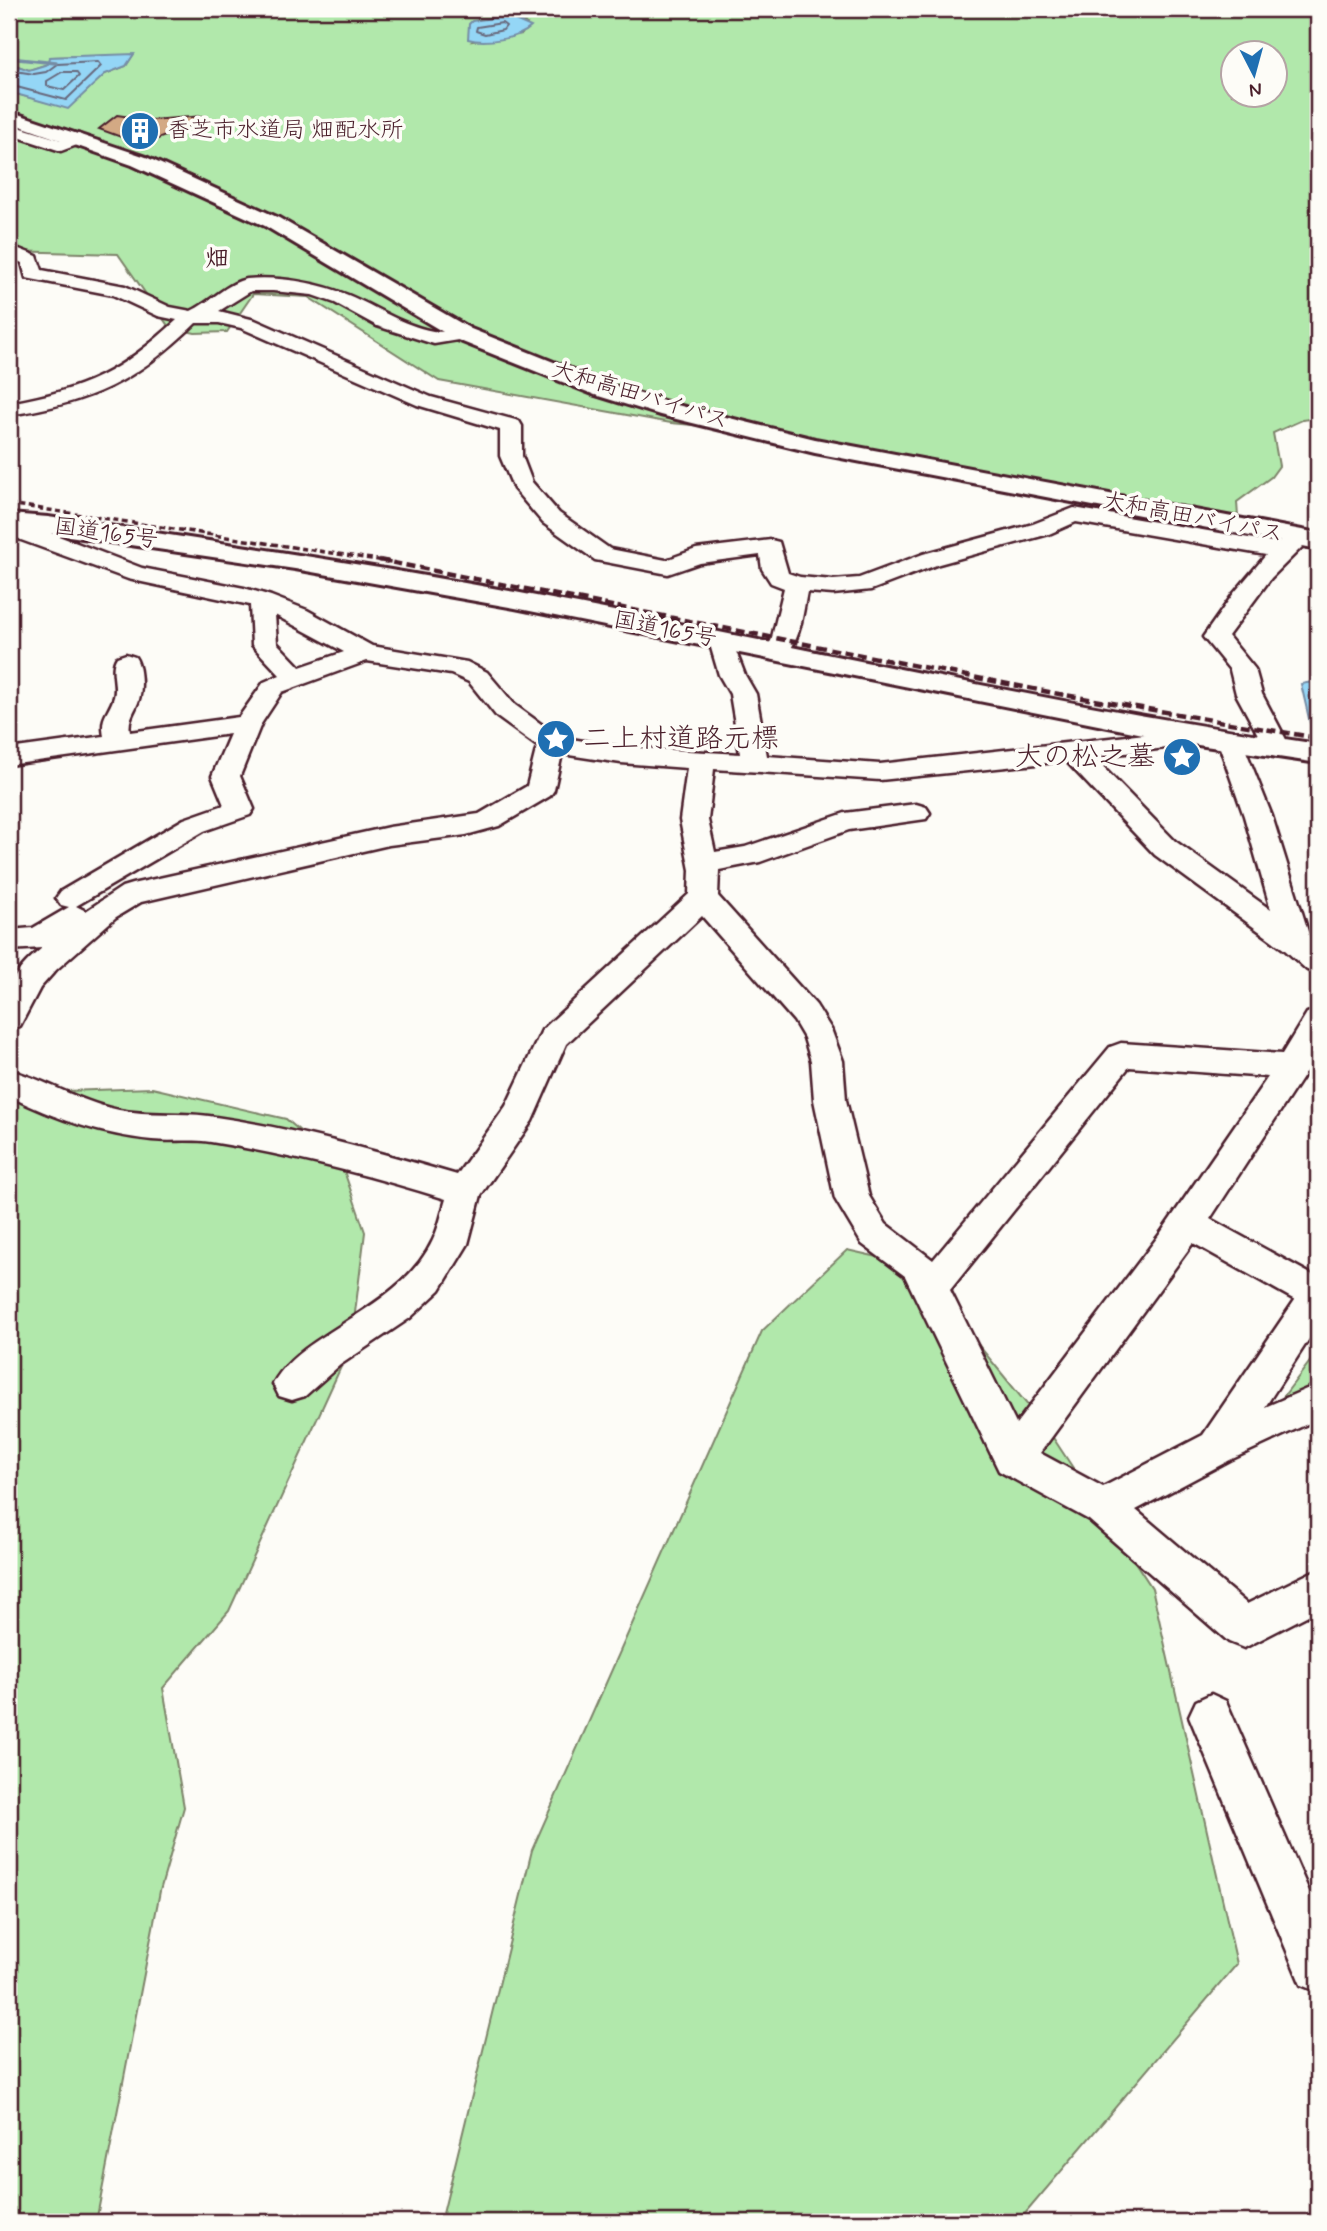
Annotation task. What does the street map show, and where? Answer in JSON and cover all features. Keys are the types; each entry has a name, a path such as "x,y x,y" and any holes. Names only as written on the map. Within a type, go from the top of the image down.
{"highway":[{"name":"大和高田バイパス","path":"9,116 139,161 272,222 463,334 603,390 670,410 815,446 1300,543"},
{"name":"国道165号","path":"9,523 48,525 309,564 515,600 1198,736 1318,754"}],"street":[{"path":"9,129 61,146 79,139"},
{"path":"9,250 31,260 21,270"},
{"path":"21,270 118,290 158,310 248,324 424,401 511,426 510,456 522,484 551,518 603,555 668,567 696,556 771,547 774,569 779,578 797,584 834,587 863,585 931,559 1041,529 1074,515 1300,543"},
{"path":"9,409 43,403 92,388 119,376 194,316 247,285 314,290 342,299 383,322 435,338 463,334"},
{"path":"9,523 29,535 136,574 244,595 261,601 298,615 365,653 458,667 471,672 506,711 551,744 621,755 880,772 1198,736"},
{"path":"1278,748 1249,695 1242,669 1214,637 1239,601 1300,543"},
{"path":"775,652 783,642 797,584"},
{"path":"261,601 264,645 296,677"},
{"path":"721,641 732,675 743,694 755,764"},
{"path":"71,898 194,825 240,808 226,776 248,724 273,687 365,653"},
{"path":"118,743 115,724 127,697 126,662"},
{"path":"9,757 248,724"},
{"path":"1231,741 1307,953"},
{"path":"9,1018 27,982 45,962 106,910 132,894 287,857 389,836 466,826 489,820 540,790 551,744"},
{"path":"1073,752 1165,848 1307,953"},
{"path":"292,1384 327,1354 397,1307 427,1280 450,1244 465,1191 520,1112 552,1038 703,898 708,878 695,826 696,789 702,761"},
{"path":"704,864 750,855 845,822 916,813"},
{"path":"9,940 40,938 121,887 132,894"},
{"path":"703,898 805,1013 820,1037 827,1060 834,1122 852,1199 874,1234 918,1266 1013,1459 1103,1507 1244,1628 1315,1596"},
{"path":"1013,1459 1187,1223 1293,1067 1318,1021"},
{"path":"931,1288 1121,1055 1293,1067"},
{"path":"9,1082 48,1102 99,1118 154,1128 207,1129 380,1165 465,1191"},
{"path":"1187,1223 1318,1295 1216,1448"},
{"path":"1103,1507 1216,1448 1318,1401"},
{"path":"1211,1716 1318,1968"}],"green space":[{"path":"9,9 1318,9 1318,418 1302,420 1273,433 1279,466 1271,477 1237,502 1238,517 790,434 671,423 439,381 308,297 253,294 227,332 195,333 169,327 118,254 9,251 9,92 68,108 105,74 126,66 133,55 50,57 48,64 29,70 9,63","holes":["506,16 527,24 522,34 473,41"]},
{"path":"152,1088 286,1119 343,1168 365,1232 351,1345 229,1611 163,1688 184,1807 160,1891 96,2222 9,2222 9,1093"},
{"path":"847,1250 913,1265 1048,1430 1152,1588 1237,1964 1018,2222 441,2222 532,1850 762,1331"},
{"path":"1315,1355 1318,1358 1318,1394 1264,1422"}],"water":[{"path":"506,16 531,27 518,35 501,39 468,39 469,24 472,21"},
{"path":"134,54 126,66 105,74 68,109 9,92 9,63 29,70 48,64 49,57"},
{"path":"1318,681 1318,724 1310,723 1301,684"}],"building":[{"name":"香芝市水道局 畑配水所","path":"117,115 151,120 204,116 205,120 143,145 99,129"}],"waterway":[{"path":"9,58 56,63"}],"railway":[{"path":"9,504 383,561"},
{"path":"379,560 383,561"},
{"path":"383,561 391,562"},
{"path":"383,561 1059,694 1318,738"}],"place":[{"name":"香芝市水道局 畑配水所","path":"140,131"},
{"name":"二上村道路元標","path":"556,739"},
{"name":"大の松之墓","path":"1182,757"}],"district":[{"name":"畑","path":"217,259"}]}
